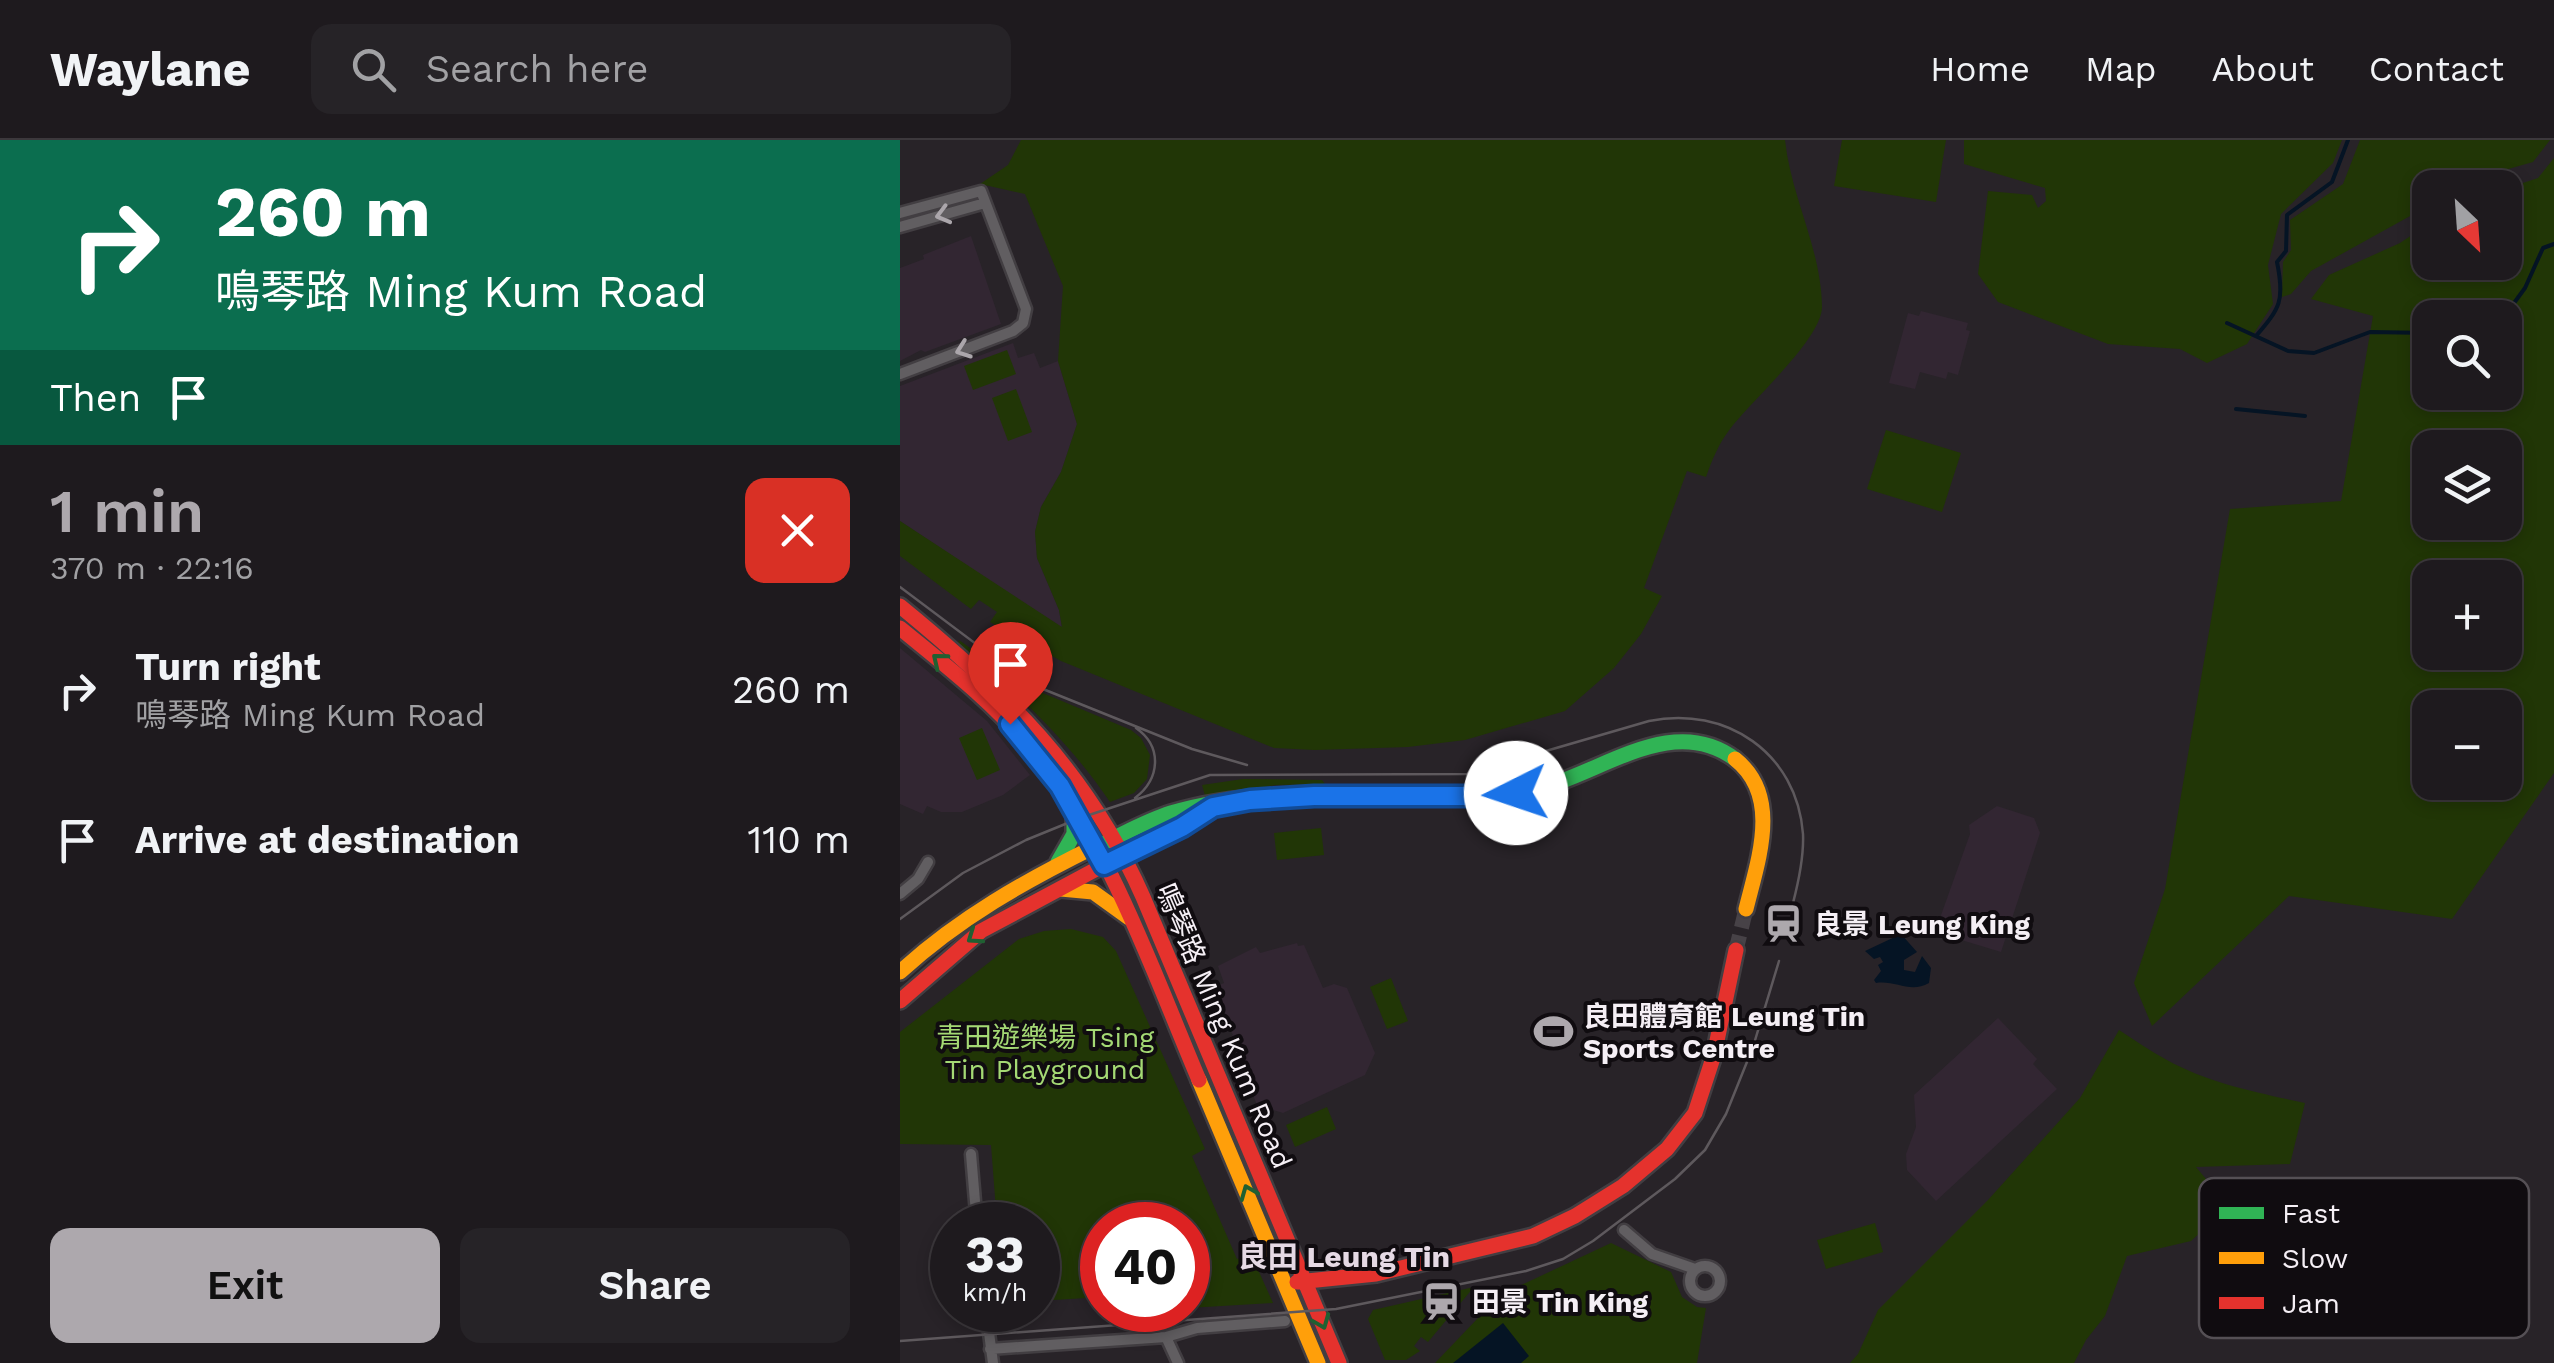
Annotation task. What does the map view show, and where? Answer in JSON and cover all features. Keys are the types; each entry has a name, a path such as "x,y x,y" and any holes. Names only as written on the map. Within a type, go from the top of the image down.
{"main road":[{"name":"鳴琴路 Ming Kum Road","path":"900,606 984,675 1032,724 1076,778 1114,838 1339,1363"},
{"name":"鳴琴路 Ming Kum Road","path":"900,628 1010,724 1044,764 1096,846 1245,1185 1318,1363"},
{"path":"900,972 958,921 1056,865 1175,811 1286,796 1516,793 1560,784 1659,744 1688,740 1720,748 1738,762 1754,783 1764,807 1766,830 1746,910"},
{"path":"900,1001 981,932 1213,807"},
{"path":"1056,865 1071,841 1074,809"},
{"path":"1058,890 1093,892 1129,918"},
{"path":"1284,1282 1386,1272 1533,1236 1572,1220 1620,1186 1671,1145 1694,1116 1704,1089 1736,950"}],"street":[{"path":"900,213 981,191 1026,316 1013,331 900,374"},
{"path":"900,227 985,203"},
{"path":"900,894 918,879 928,862"},
{"path":"971,1154 975,1202"},
{"path":"1624,1230 1652,1254 1695,1269"},
{"path":"990,1349 1166,1337 1196,1328 1285,1321"},
{"path":"988,1332 993,1363"},
{"path":"1166,1337 1178,1363"}],"shaded area":[{"path":"971,236 1001,324 925,352 921,350 900,361 900,268"},
{"path":"1921,311 1968,323 1966,330 1970,331 1958,375 1948,372 1946,379 1920,372 1915,389 1889,383 1908,313 1919,316"},
{"path":"1013,343 1018,358 1034,353 1040,368 1058,361 1077,424 1061,472 1041,507 1035,532 1037,558 1059,610 1062,629 900,521 900,386"},
{"path":"900,648 987,721 1030,775 1003,795 962,812 941,812 927,806 923,814 900,804"},
{"path":"1997,806 2034,818 2040,833 2001,952 1935,932 1970,834 1969,825"},
{"path":"1297,943 1304,945 1323,988 1334,984 1347,988 1375,1053 1365,1075 1283,1113 1257,1105 1230,1037 1233,1035 1212,998 1216,986 1224,983 1218,966 1256,947 1260,953"},
{"path":"1998,1018 2037,1059 2033,1064 2057,1089 1936,1201 1907,1170 1906,1154 1916,1127 1914,1095"}],"green space":[{"path":"1021,140 1785,140 1817,264 1822,306 1811,335 1799,352 1726,434 1706,477 1687,471 1644,588 1662,596 1641,634 1614,668 1565,711 1465,740 1408,747 1274,748 1061,661 990,622 997,612 979,600 971,609 900,556 900,521 1062,627 1037,558 1035,532 1041,507 1061,472 1077,424 1058,361 1063,286 1025,194 980,184 1008,165"},
{"path":"1842,140 1946,140 1936,202 1834,186"},
{"path":"1964,140 2342,140 2333,163 2281,214 2268,265 2273,304 2247,344 2207,363 2180,349 2108,344 1998,302 1978,274 1988,191 2032,195 2038,208 2046,201 2045,188 1964,164"},
{"path":"2360,140 2550,140 2533,162 2505,170 2412,170 2412,215 2311,271 2291,294 2282,297 2283,262 2291,250 2290,220 2343,184"},
{"path":"2554,158 2554,773 2452,919 2289,896 2152,1026 2134,983 2165,889 2230,509 2341,501 2373,316 2311,299 2329,275 2412,235 2412,280 2522,280 2522,183 2538,178"},
{"path":"1007,350 1016,374 973,390 964,366"},
{"path":"1016,389 1032,432 1008,441 992,398"},
{"path":"1886,430 1961,453 1942,512 1867,489"},
{"path":"959,640 1019,683 1131,730 1141,738 1150,755 1147,779 1134,793 1110,802 1059,737 958,644"},
{"path":"982,728 1000,770 977,780 959,738"},
{"path":"1243,779 1322,780 1325,784 1275,785 1206,799 1202,785"},
{"path":"1321,828 1324,855 1277,860 1274,833"},
{"name":"青田遊樂場 Tsing Tin Playground","path":"1071,929 1103,937 1116,951 1205,1149 1192,1156 1237,1259 1251,1254 1273,1303 1210,1307 1210,1202 1080,1202 1080,1298 1060,1300 1060,1202 995,1202 991,1145 900,1144 900,1032 1019,939 1044,931"},
{"path":"1391,978 1408,1021 1387,1029 1370,987"},
{"path":"2119,1030 2199,1075 2305,1103 2290,1164 2196,1167 2205,1178 2199,1178 2199,1234 2191,1241 2127,1256 2105,1316 2074,1363 1850,1363 1878,1310 1988,1200 2080,1098"},
{"path":"1327,1107 1336,1129 1295,1147 1286,1125"},
{"path":"1875,1223 1883,1252 1826,1269 1817,1240"},
{"path":"1611,1243 1671,1272 1682,1297 1706,1308 1697,1363 1435,1363 1500,1295"},
{"path":"1474,1287 1428,1342 1421,1337 1414,1346 1420,1351 1406,1360 1385,1360 1368,1319 1373,1310"}],"water":[{"path":"1901,934 1917,952 1904,960 1904,970 1915,972 1922,956 1931,968 1929,983 1909,987 1874,980 1881,971 1878,965 1883,962 1865,951"},
{"path":"1503,1323 1529,1356 1521,1363 1453,1363"}],"waterway":[{"path":"2256,336 2278,303 2277,262 2286,251 2287,215 2332,182 2348,140"},
{"path":"2516,300 2543,248 2554,244"},
{"path":"2227,323 2288,351 2314,353 2370,332 2412,333"},
{"path":"2236,409 2305,416"}],"tunnel":[{"path":"1736,950 1746,909"}],"tram line":[{"path":"900,587 1028,683 1192,749 1247,765"},
{"path":"900,919 963,873 1026,840 1210,775 1467,774 1649,721 1677,718 1730,728 1772,758 1787,780 1798,805 1803,834 1793,903"},
{"path":"1135,798 1150,782 1155,763 1151,744 1136,728"},
{"path":"900,1341 1336,1309 1526,1271 1563,1259 1675,1179 1705,1150 1726,1114 1753,1047 1779,961"}],"traffic: fast":[{"path":"1108,841 1171,813 1259,797 1438,798 1527,791 1658,744 1710,746 1735,759"},
{"path":"1058,862 1074,834 1074,809"}],"traffic: slow":[{"path":"1735,759 1749,774 1762,810 1760,850 1746,909"},
{"path":"900,972 946,934 994,902 1096,846"},
{"path":"1061,889 1093,892 1129,918"},
{"path":"1199,1080 1318,1363"}],"traffic: jam":[{"path":"900,606 974,670 1040,736 1069,772 1121,852 1339,1363"},
{"path":"900,628 1000,714 1058,784 1106,864 1199,1080"},
{"path":"1116,858 1211,809"},
{"path":"900,1001 981,931 1104,865"},
{"path":"1297,1282 1376,1274 1533,1236 1623,1186 1667,1149 1695,1113 1714,1055 1736,950"}],"place":[{"name":"良景 Leung King","path":"1784,924"},
{"name":"良田體育館 Leung Tin Sports Centre","path":"1553,1032"},
{"name":"田景 Tin King","path":"1442,1302"}],"district":[{"name":"良田 Leung Tin","path":"1344,1256"}],"route":[{"path":"1010,724 1060,786 1104,865 1182,827 1213,807 1250,800 1286,796 1516,793"}]}
